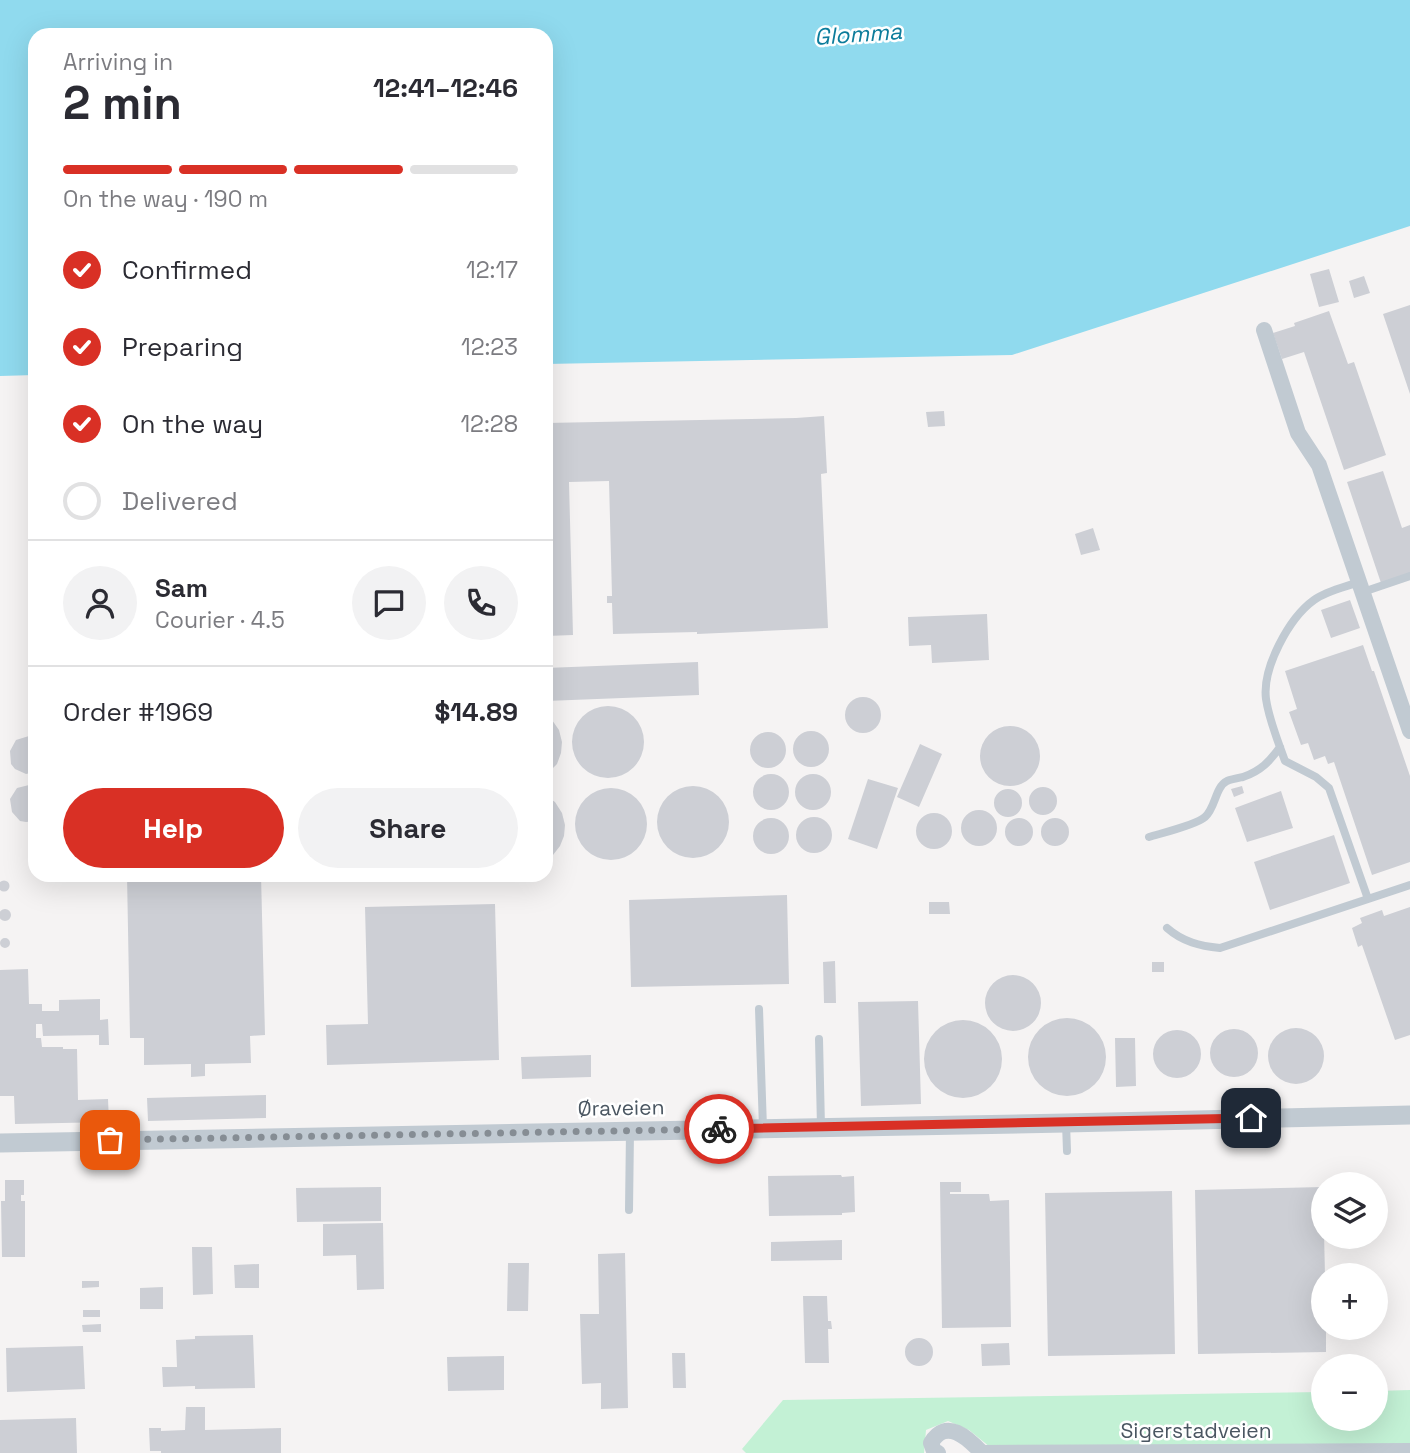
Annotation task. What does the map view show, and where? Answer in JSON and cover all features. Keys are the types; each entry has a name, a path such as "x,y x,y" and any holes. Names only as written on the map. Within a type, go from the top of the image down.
{"street":[{"path":"1265,330 1298,433 1319,465 1361,587 1404,694 1410,731"},
{"name":"Øraveien","path":"0,1143 1410,1115"},
{"name":"Sigerstadveien","path":"938,1453 934,1451 931,1443 936,1434 945,1430 971,1440 981,1453 1410,1451"}],"lane":[{"path":"1368,899 1329,788 1316,777 1285,761 1266,701 1265,686 1275,653 1289,629 1315,599 1410,576"},
{"path":"1149,837 1203,820 1215,803 1220,786 1258,771 1280,747"},
{"path":"1167,928 1185,941 1220,948 1410,885"},
{"path":"759,1009 763,1128"},
{"path":"820,1039 821,1127"},
{"path":"1066,1123 1067,1152"},
{"path":"629,1210 630,1131"}],"green space":[{"path":"1410,1390 1410,1445 990,1447 969,1430 948,1421 926,1430 924,1453 746,1453 742,1449 783,1400 1311,1392 1311,1431 1388,1431 1388,1391"}],"water":[{"name":"Glomma","path":"0,0 1410,0 1410,226 1012,355 553,364 553,28 28,28 28,375 0,376"}],"building":[{"path":"1329,269 1339,302 1319,307 1310,274"},
{"path":"1364,276 1370,293 1354,298 1349,281"},
{"path":"1410,305 1410,394 1383,314"},
{"path":"1329,311 1348,364 1354,362 1386,455 1344,470 1304,352 1282,359 1273,333"},
{"path":"944,411 945,426 928,427 926,412"},
{"path":"824,416 827,473 821,474 828,628 697,634 613,634 612,603 607,603 607,596 612,596 609,481 569,482 573,635 553,636 553,423"},
{"path":"1383,471 1402,528 1410,525 1410,573 1381,583 1347,482"},
{"path":"1093,528 1100,550 1081,555 1075,534"},
{"path":"1350,600 1360,628 1331,638 1321,610"},
{"path":"987,614 989,660 932,663 931,645 909,646 908,617"},
{"path":"1363,645 1410,776 1410,862 1372,875 1334,762 1328,764 1325,756 1314,760 1308,743 1301,745 1289,712 1297,709 1285,671"},
{"path":"698,662 699,695 553,701 553,668"},
{"path":"863,697 876,702 881,715 876,728 863,733 850,728 845,715 850,702"},
{"path":"608,706 628,712 638,722 644,742 638,762 628,772 608,778 588,772 578,762 572,742 578,722 588,712"},
{"path":"553,721 562,742 557,764 553,768"},
{"path":"1004,726 1016,726 1032,734 1038,744 1038,768 1032,778 1016,786 1004,786 988,778 980,762 980,750 988,734"},
{"path":"811,731 824,736 829,749 824,762 811,767 798,762 793,749 798,736"},
{"path":"768,732 781,737 786,750 781,763 768,768 755,763 750,750 755,737"},
{"path":"28,736 28,774 15,769 11,764 10,751 16,740"},
{"path":"920,744 942,754 919,807 897,797"},
{"path":"771,774 784,779 789,792 784,805 771,810 758,805 753,792 758,779"},
{"path":"813,774 826,779 831,792 826,805 813,810 800,805 795,792 800,779"},
{"path":"868,779 898,788 877,849 848,839"},
{"path":"28,785 28,822 20,821 12,812 10,799 17,788"},
{"path":"693,786 713,792 723,802 729,822 723,842 713,852 693,858 673,852 663,842 657,822 663,802 673,792"},
{"path":"1242,786 1244,793 1234,797 1231,789"},
{"path":"1043,787 1053,791 1057,801 1053,811 1043,815 1033,811 1029,801 1033,791"},
{"path":"611,788 631,794 641,804 647,824 641,844 631,854 611,860 591,854 581,844 575,824 581,804 591,794"},
{"path":"1008,789 1018,793 1022,803 1018,813 1008,817 998,813 994,803 998,793"},
{"path":"1281,791 1293,828 1247,842 1235,808"},
{"path":"553,801 562,813 565,825 560,846 553,855"},
{"path":"979,810 992,815 997,828 992,841 979,846 966,841 961,828 966,815"},
{"path":"934,813 947,818 952,831 947,844 934,849 921,844 916,831 921,818"},
{"path":"814,817 827,822 832,835 827,848 814,853 801,848 796,835 801,822"},
{"path":"771,818 784,823 789,836 784,849 771,854 758,849 753,836 758,823"},
{"path":"1019,818 1029,822 1033,832 1029,842 1019,846 1009,842 1005,832 1009,822"},
{"path":"1055,818 1065,822 1069,832 1065,842 1055,846 1045,842 1041,832 1045,822"},
{"path":"1334,835 1350,883 1270,910 1254,862"},
{"path":"4,881 8,882 8,890 4,891 0,890 -1,886 0,882"},
{"path":"127,882 261,882 265,1035 250,1036 251,1063 205,1064 205,1076 191,1077 191,1064 144,1065 144,1038 130,1038"},
{"path":"787,895 789,984 631,987 629,900"},
{"path":"929,902 949,902 950,914 929,914"},
{"path":"495,904 499,1060 327,1065 326,1025 368,1024 365,907"},
{"path":"1410,907 1410,1035 1395,1040 1362,945 1358,947 1352,928 1362,923 1360,918 1382,910 1384,916"},
{"path":"5,909 11,915 5,921 -1,915"},
{"path":"5,938 9,939 9,947 5,948 1,947 0,943 1,939"},
{"path":"835,961 836,1003 824,1003 823,962"},
{"path":"1152,962 1164,962 1164,972 1152,972"},
{"path":"28,969 29,1004 42,1004 42,1011 59,1011 59,1000 100,999 100,1020 108,1019 109,1045 99,1045 99,1035 43,1036 42,1024 36,1024 36,1038 41,1038 42,1047 77,1049 78,1100 108,1099 109,1122 15,1124 14,1096 0,1096 0,970"},
{"path":"1013,975 1024,977 1033,983 1039,992 1039,1014 1033,1023 1024,1029 1013,1031 1002,1029 993,1023 987,1014 985,1003 987,992 993,983 1002,977"},
{"path":"918,1001 921,1104 861,1106 858,1002"},
{"path":"1067,1018 1082,1021 1095,1029 1103,1042 1106,1057 1103,1072 1095,1085 1082,1093 1067,1096 1052,1093 1039,1085 1031,1072 1028,1057 1031,1042 1039,1029 1052,1021"},
{"path":"963,1020 978,1023 991,1031 999,1044 1002,1059 999,1074 991,1087 978,1095 963,1098 948,1095 935,1087 927,1074 924,1059 927,1044 935,1031 948,1023"},
{"path":"1296,1028 1307,1030 1316,1036 1322,1045 1322,1067 1316,1076 1307,1082 1296,1084 1285,1082 1276,1076 1270,1067 1268,1056 1270,1045 1276,1036 1285,1030"},
{"path":"1234,1029 1251,1036 1258,1053 1251,1070 1234,1077 1217,1070 1210,1053 1217,1036"},
{"path":"1177,1030 1194,1037 1201,1054 1194,1071 1177,1078 1160,1071 1153,1054 1160,1037"},
{"path":"1115,1038 1135,1038 1136,1086 1116,1087"},
{"path":"591,1055 591,1077 522,1079 521,1057"},
{"path":"266,1095 266,1118 148,1121 147,1098"},
{"path":"768,1176 854,1176 855,1212 842,1215 769,1216"},
{"path":"5,1180 24,1180 24,1195 21,1195 21,1201 25,1201 25,1257 2,1257 1,1201 5,1201"},
{"path":"940,1182 961,1182 961,1192 950,1194 989,1194 990,1201 1009,1200 1011,1327 942,1328"},
{"path":"381,1187 381,1221 297,1222 296,1188"},
{"path":"1311,1187 1311,1249 1324,1249 1325,1263 1311,1263 1311,1340 1326,1340 1326,1352 1198,1354 1195,1190"},
{"path":"1172,1191 1175,1354 1048,1356 1045,1193"},
{"path":"383,1223 384,1289 357,1290 356,1255 323,1256 323,1224"},
{"path":"842,1240 842,1260 771,1261 771,1242"},
{"path":"192,1247 212,1247 213,1294 193,1295"},
{"path":"625,1253 628,1408 601,1409 601,1383 582,1384 580,1314 599,1314 598,1254"},
{"path":"508,1263 529,1263 528,1311 507,1311"},
{"path":"259,1264 259,1288 235,1288 234,1265"},
{"path":"82,1281 99,1281 99,1287 82,1288"},
{"path":"163,1287 163,1309 140,1309 140,1288"},
{"path":"803,1296 827,1296 828,1321 831,1321 832,1329 828,1329 829,1363 805,1363"},
{"path":"83,1310 100,1310 100,1317 83,1317"},
{"path":"101,1324 101,1332 83,1332 82,1325"},
{"path":"253,1335 255,1388 163,1387 162,1367 177,1367 176,1340 195,1339 195,1336"},
{"path":"919,1338 929,1342 933,1352 929,1362 919,1366 909,1362 905,1352 909,1342"},
{"path":"1009,1343 1010,1365 982,1366 981,1344"},
{"path":"83,1346 85,1389 7,1392 6,1348"},
{"path":"672,1353 685,1353 686,1388 673,1388"},
{"path":"504,1356 504,1390 448,1391 447,1357"},
{"path":"186,1407 205,1407 205,1430 281,1428 281,1453 150,1451 149,1428 161,1428 161,1431 185,1430"},
{"path":"76,1418 77,1453 0,1453 0,1420"}],"way so far":[{"path":"110,1140 719,1129"}],"route":[{"path":"719,1129 1251,1118"}]}
